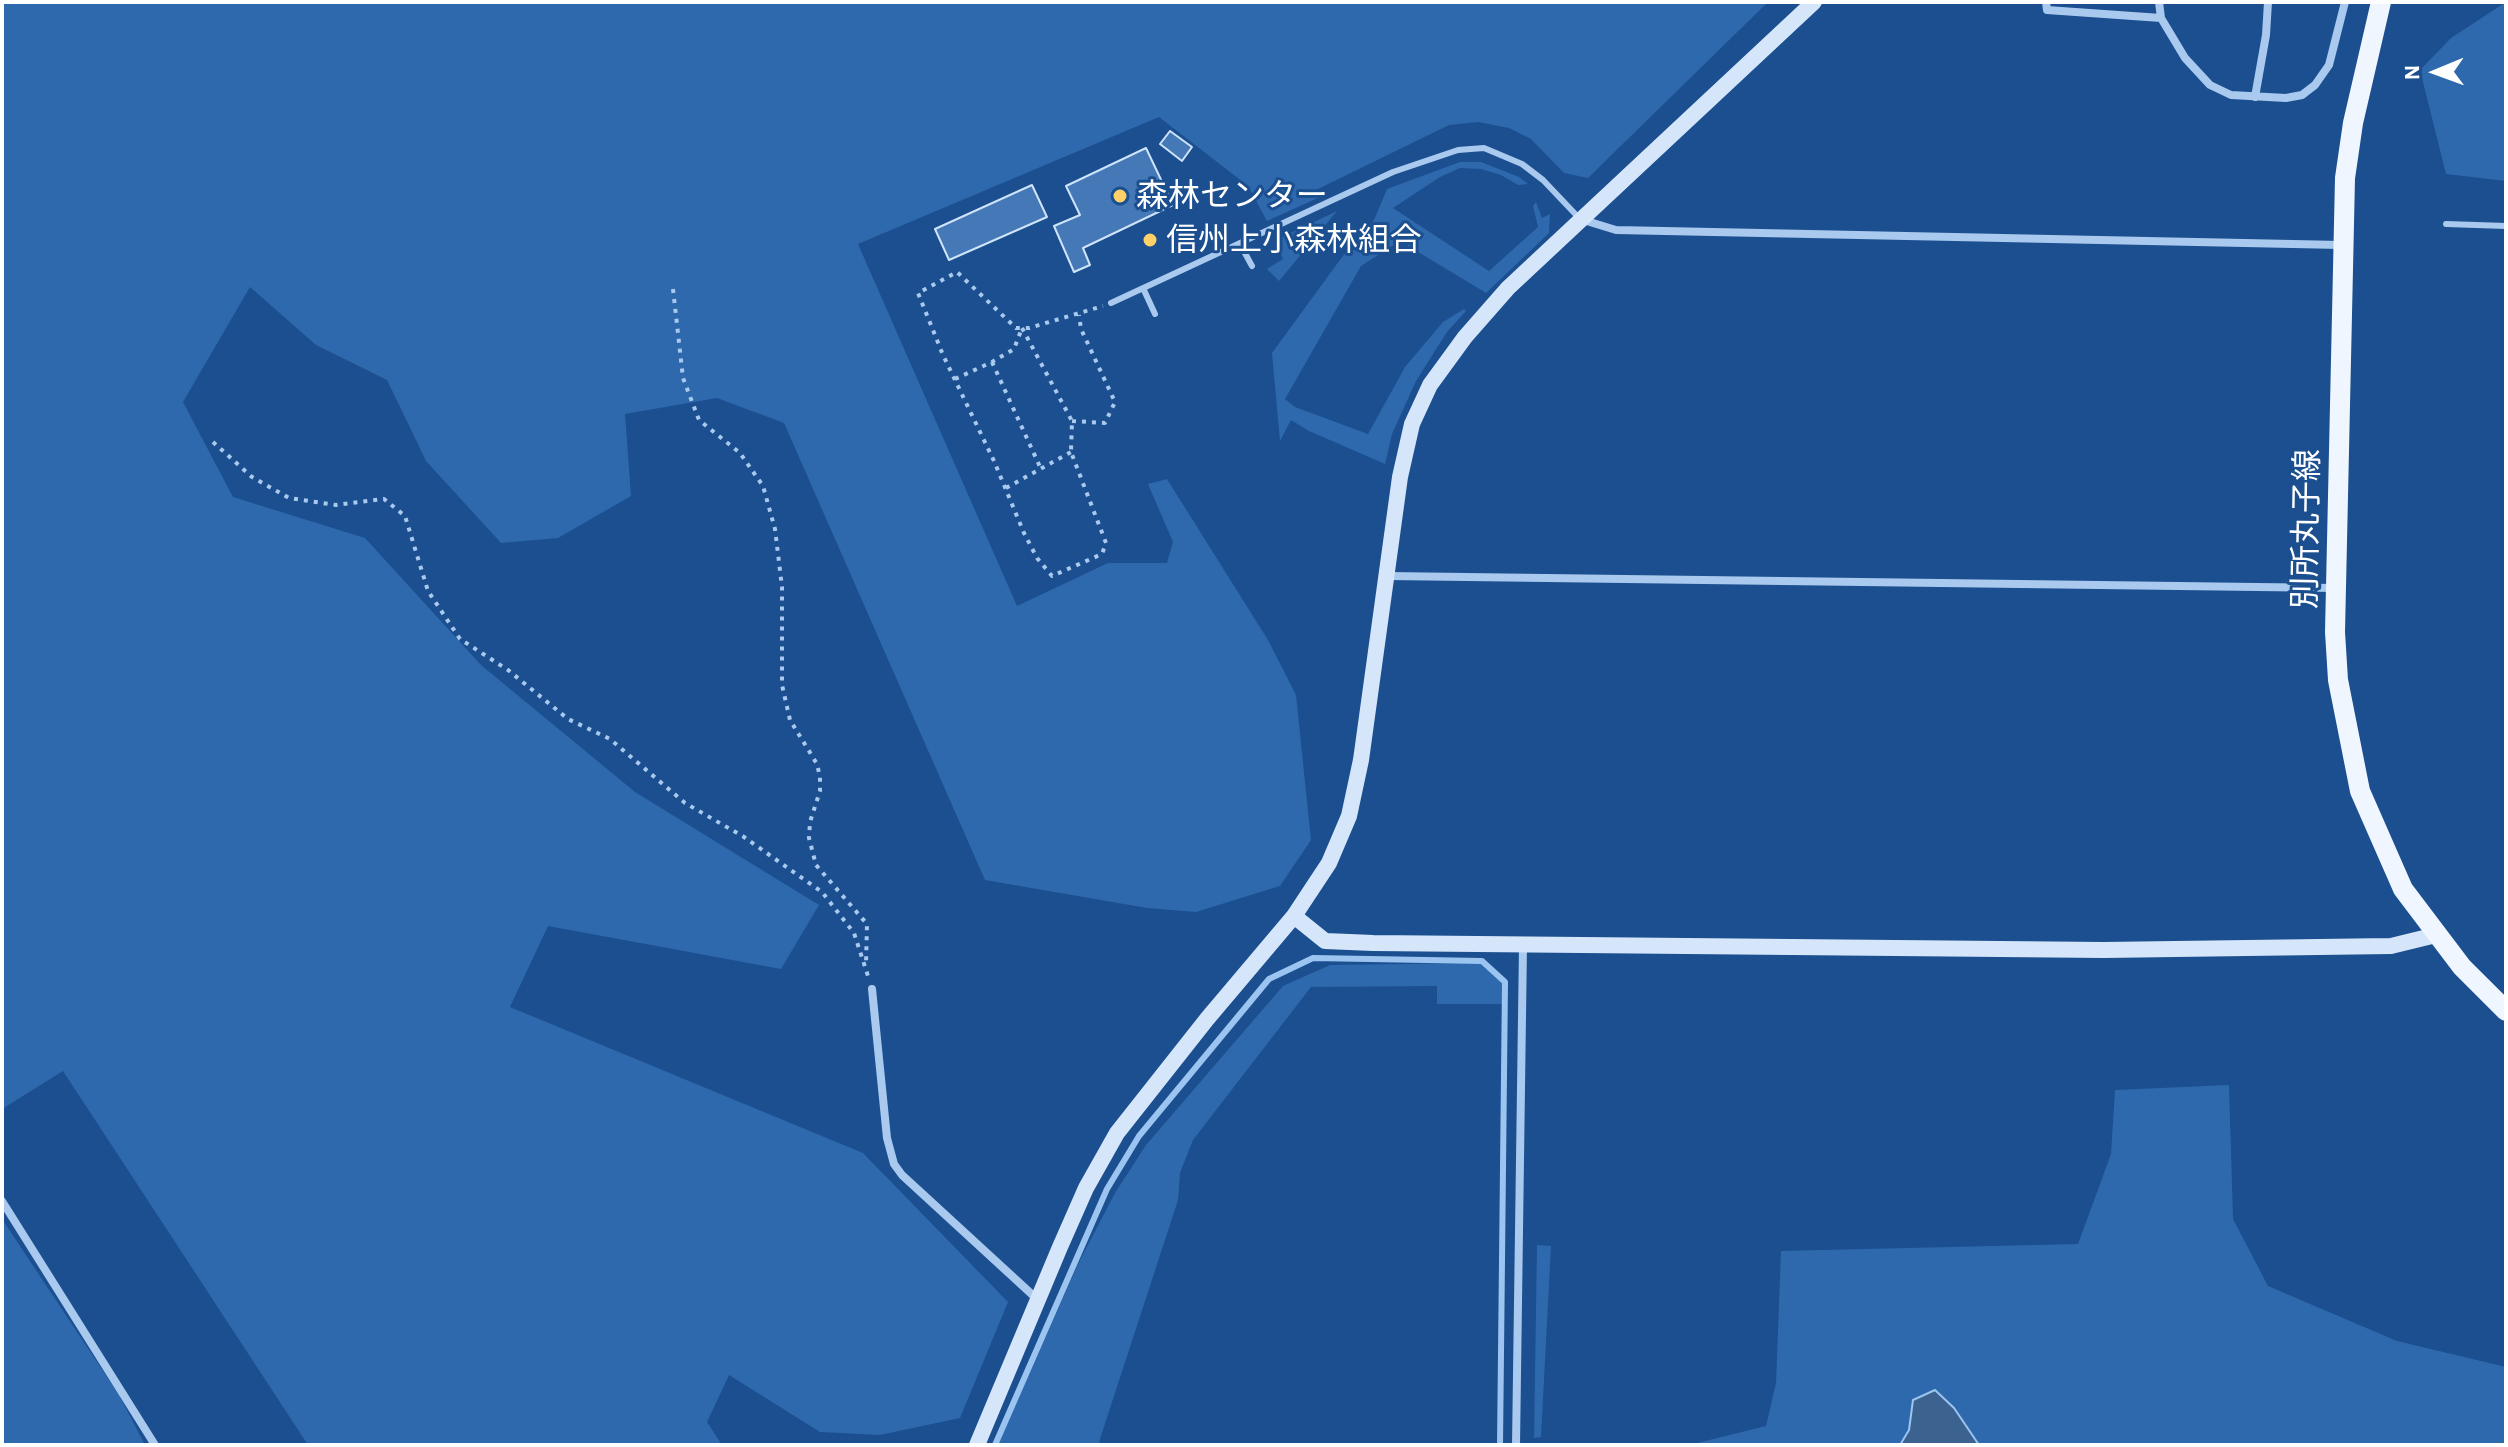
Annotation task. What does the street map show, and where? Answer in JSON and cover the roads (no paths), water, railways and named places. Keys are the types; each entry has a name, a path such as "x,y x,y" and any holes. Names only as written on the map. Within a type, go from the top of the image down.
{"main road":[{"name":"別所丸子線","path":"2381,2 2353,123 2345,178 2336,588 2338,680 2360,791 2403,889 2462,967 2506,1011"}],"street":[{"path":"977,1445 1086,1188 1117,1133 1294,916 1329,863 1349,816 1361,760 1400,477 1412,424 1430,385 1465,337 1508,288 1814,2"},
{"path":"2046,2 2047,10 2161,18"},
{"path":"2159,2 2161,18 2185,58 2210,85 2231,95 2286,98 2302,95 2315,85 2329,65 2345,2"},
{"path":"2255,97 2266,35 2268,2"},
{"path":"1580,219 1616,230 2342,245"},
{"path":"1386,576 2336,588"},
{"path":"1294,916 1325,941 1523,945 2104,950 2391,946 2436,935"},
{"path":"1516,1445 1523,945"},
{"path":"872,989 887,1138 894,1164 902,1175 1037,1300"},
{"path":"2,1201 155,1445"}],"lane":[{"path":"1111,303 1393,172 1458,150 1484,148 1522,164 1543,180 1580,219"},
{"path":"2446,224 2506,226"},
{"path":"1240,244 1252,266"},
{"path":"1143,288 1155,314"}],"waterway":[{"path":"995,1445 1107,1189 1139,1136 1269,979 1313,958 1482,961 1505,982 1500,1445"}],"place":[{"name":"森林センター","path":"1120,196"},
{"name":"信州上小森林組合","path":"1150,240"}]}
